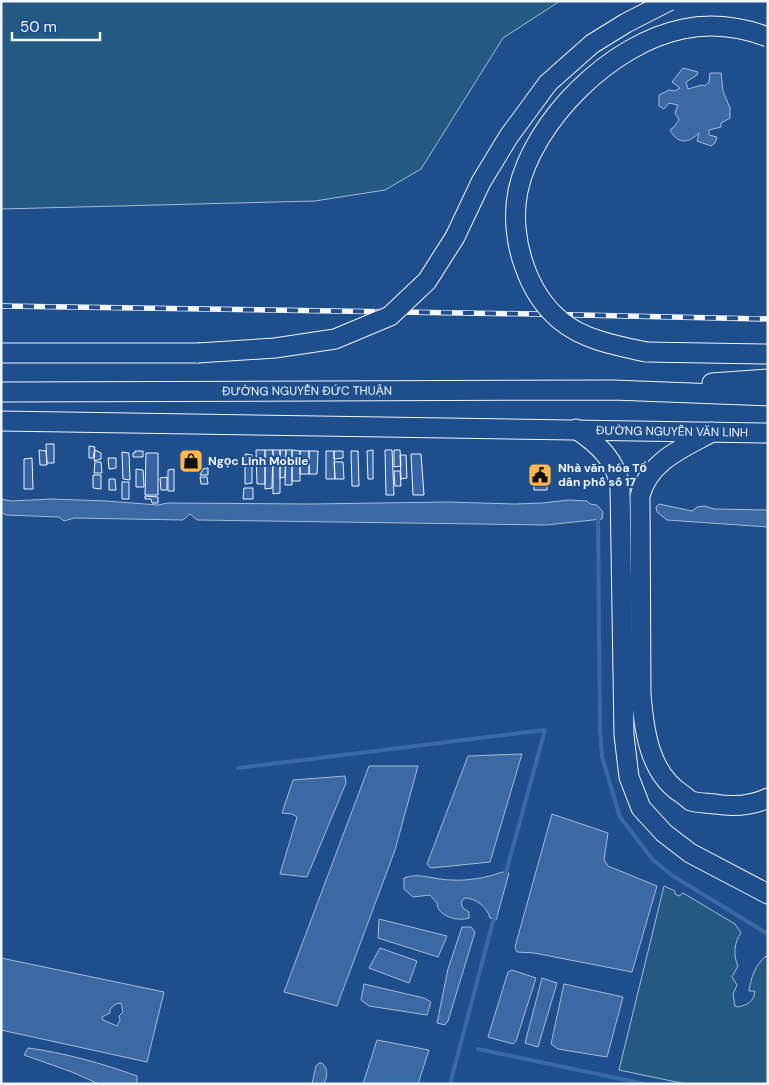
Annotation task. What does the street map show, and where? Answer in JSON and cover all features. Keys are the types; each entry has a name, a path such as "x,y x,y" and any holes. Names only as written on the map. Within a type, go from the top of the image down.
{"highway":[{"path":"1,353 198,352 275,348 334,339 390,316 427,282 455,237 481,182 509,136 548,83 592,44 626,23 669,1"},
{"path":"768,37 747,30 729,27 696,27 671,32 645,42 615,60 578,91 552,119 537,142 526,165 518,191 515,219 520,254 528,276 539,296 561,321 583,334 617,346 646,352 768,354"},
{"path":"613,390 768,380"},
{"path":"613,390 768,396"},
{"name":"ĐƯỜNG NGUYỄN ĐỨC THUẬN","path":"1,392 613,390"},
{"path":"1,421 576,429 599,446 606,455 616,471 620,487 624,735 629,777 641,808 664,833 690,853 768,894"},
{"name":"ĐƯỜNG NGUYỄN VĂN LINH","path":"576,429 768,433"},
{"path":"713,432 670,455 649,475 643,487 640,505 641,694 643,722 650,752 661,774 674,789 691,800 738,806 768,798"}],"shaded area":[{"path":"1,1 560,1 503,38 421,169 385,190 315,201 1,209"},
{"path":"683,68 698,72 697,75 686,82 688,89 702,85 705,86 709,82 710,73 721,73 723,91 730,108 730,118 721,123 721,127 709,130 709,135 717,137 715,143 711,146 697,141 699,133 691,139 684,141 676,138 670,130 679,120 675,113 678,105 669,103 664,109 659,106 659,95 669,90 675,91 680,88 672,82"},
{"path":"1,499 11,501 51,499 106,501 158,505 168,503 311,504 447,502 515,504 568,500 587,501 590,504 597,505 603,512 602,519 546,525 197,520 190,514 183,520 74,518 64,521 59,517 6,515 1,512"},
{"path":"659,504 692,511 697,507 705,506 714,509 768,510 768,527 667,520 657,512 656,507"},
{"path":"522,754 490,862 431,868 427,864 468,756"},
{"path":"369,766 418,766 395,850 337,1006 284,992"},
{"path":"345,776 346,783 307,877 280,874 297,817 292,814 282,813 293,780"},
{"path":"552,814 608,833 604,860 608,866 657,886 632,972 534,953 517,952 515,947"},
{"path":"502,872 509,873 496,920 490,918 486,910 472,899 464,898 461,903 463,908 469,912 469,918 459,919 444,915 430,895 413,897 404,889 404,878 409,876 464,880"},
{"path":"664,886 675,891 675,894 679,896 683,893 735,924 741,933 735,949 735,958 738,966 732,977 737,985 733,994 735,1006 744,1005 752,1000 755,991 749,991 754,972 766,956 768,958 768,1084 686,1084 619,1070"},
{"path":"379,919 447,936 438,957 378,938"},
{"path":"462,927 471,927 475,932 448,1021 445,1025 437,1023 448,969"},
{"path":"380,948 417,961 409,983 369,968"},
{"path":"1,958 164,992 147,1062 1,1030","holes":["121,1003 123,1012 119,1016 120,1020 117,1026 103,1020 102,1017 110,1013 110,1009 116,1004"]},
{"path":"512,970 536,978 516,1041 513,1044 488,1037 508,972"},
{"path":"542,978 557,983 538,1047 525,1043"},
{"path":"364,984 424,998 431,1002 427,1015 369,1006 361,1000"},
{"path":"564,984 623,997 607,1057 558,1049 551,1044"},
{"path":"377,1040 429,1050 418,1084 363,1084"},
{"path":"28,1048 69,1056 123,1071 137,1076 137,1084 99,1084 24,1055"},
{"path":"322,1063 326,1068 327,1073 324,1084 312,1084 316,1066"}],"building":[{"path":"46,444 54,444 54,463 47,463"},
{"path":"89,446 95,447 93,458 89,458"},
{"path":"39,450 46,451 47,465 40,465"},
{"path":"95,450 101,453 101,459 94,461"},
{"path":"256,450 265,450 265,484 257,484"},
{"path":"265,450 273,450 272,488 265,489"},
{"path":"273,450 280,450 280,493 273,494"},
{"path":"280,450 286,450 285,477 280,478"},
{"path":"286,450 292,450 292,485 285,485"},
{"path":"292,450 300,451 300,481 292,481"},
{"path":"373,450 373,479 368,479 367,451"},
{"path":"385,450 392,450 394,495 386,495"},
{"path":"394,450 400,450 401,466 394,467"},
{"path":"135,451 143,451 143,457 133,457"},
{"path":"300,451 309,451 309,474 300,474"},
{"path":"309,451 318,451 317,474 309,474"},
{"path":"326,451 334,451 335,479 326,479"},
{"path":"334,451 343,451 343,458 334,459"},
{"path":"351,451 358,451 359,486 352,486"},
{"path":"122,452 129,453 130,480 123,479"},
{"path":"146,453 158,453 158,495 145,495"},
{"path":"245,454 252,455 252,483 245,484"},
{"path":"411,454 421,454 424,495 413,495"},
{"path":"400,455 406,455 407,478 401,479"},
{"path":"32,458 33,489 24,489 24,459"},
{"path":"108,458 116,458 116,468 109,469"},
{"path":"95,462 101,462 102,473 94,473"},
{"path":"334,462 343,462 344,479 335,479"},
{"path":"208,468 208,475 200,475 203,469"},
{"path":"136,469 143,470 144,487 136,487"},
{"path":"174,469 174,491 168,491 168,470"},
{"path":"394,471 400,471 401,486 395,486"},
{"path":"93,475 101,475 101,489 93,488"},
{"path":"534,475 547,475 547,490 534,490"},
{"path":"167,477 167,490 161,490 160,478"},
{"path":"200,477 207,477 208,484 201,484"},
{"path":"109,479 115,479 116,490 109,490"},
{"path":"122,482 129,482 129,499 122,499"},
{"path":"244,488 253,488 253,499 243,499"},
{"path":"145,496 158,497 158,503 152,503 151,499 145,499"}],"waterway":[{"path":"598,516 600,729 602,757 620,817 653,860 673,876 768,934"},
{"path":"238,768 545,730 505,876"},
{"path":"450,1084 495,914"},
{"path":"478,1049 645,1084"}],"railway":[{"path":"1,306 768,319"}],"place":[{"name":"Ngọc Linh Mobile","path":"191,461"},
{"name":"Nhà văn hóa Tổ dân phố số 17","path":"540,475"}]}
